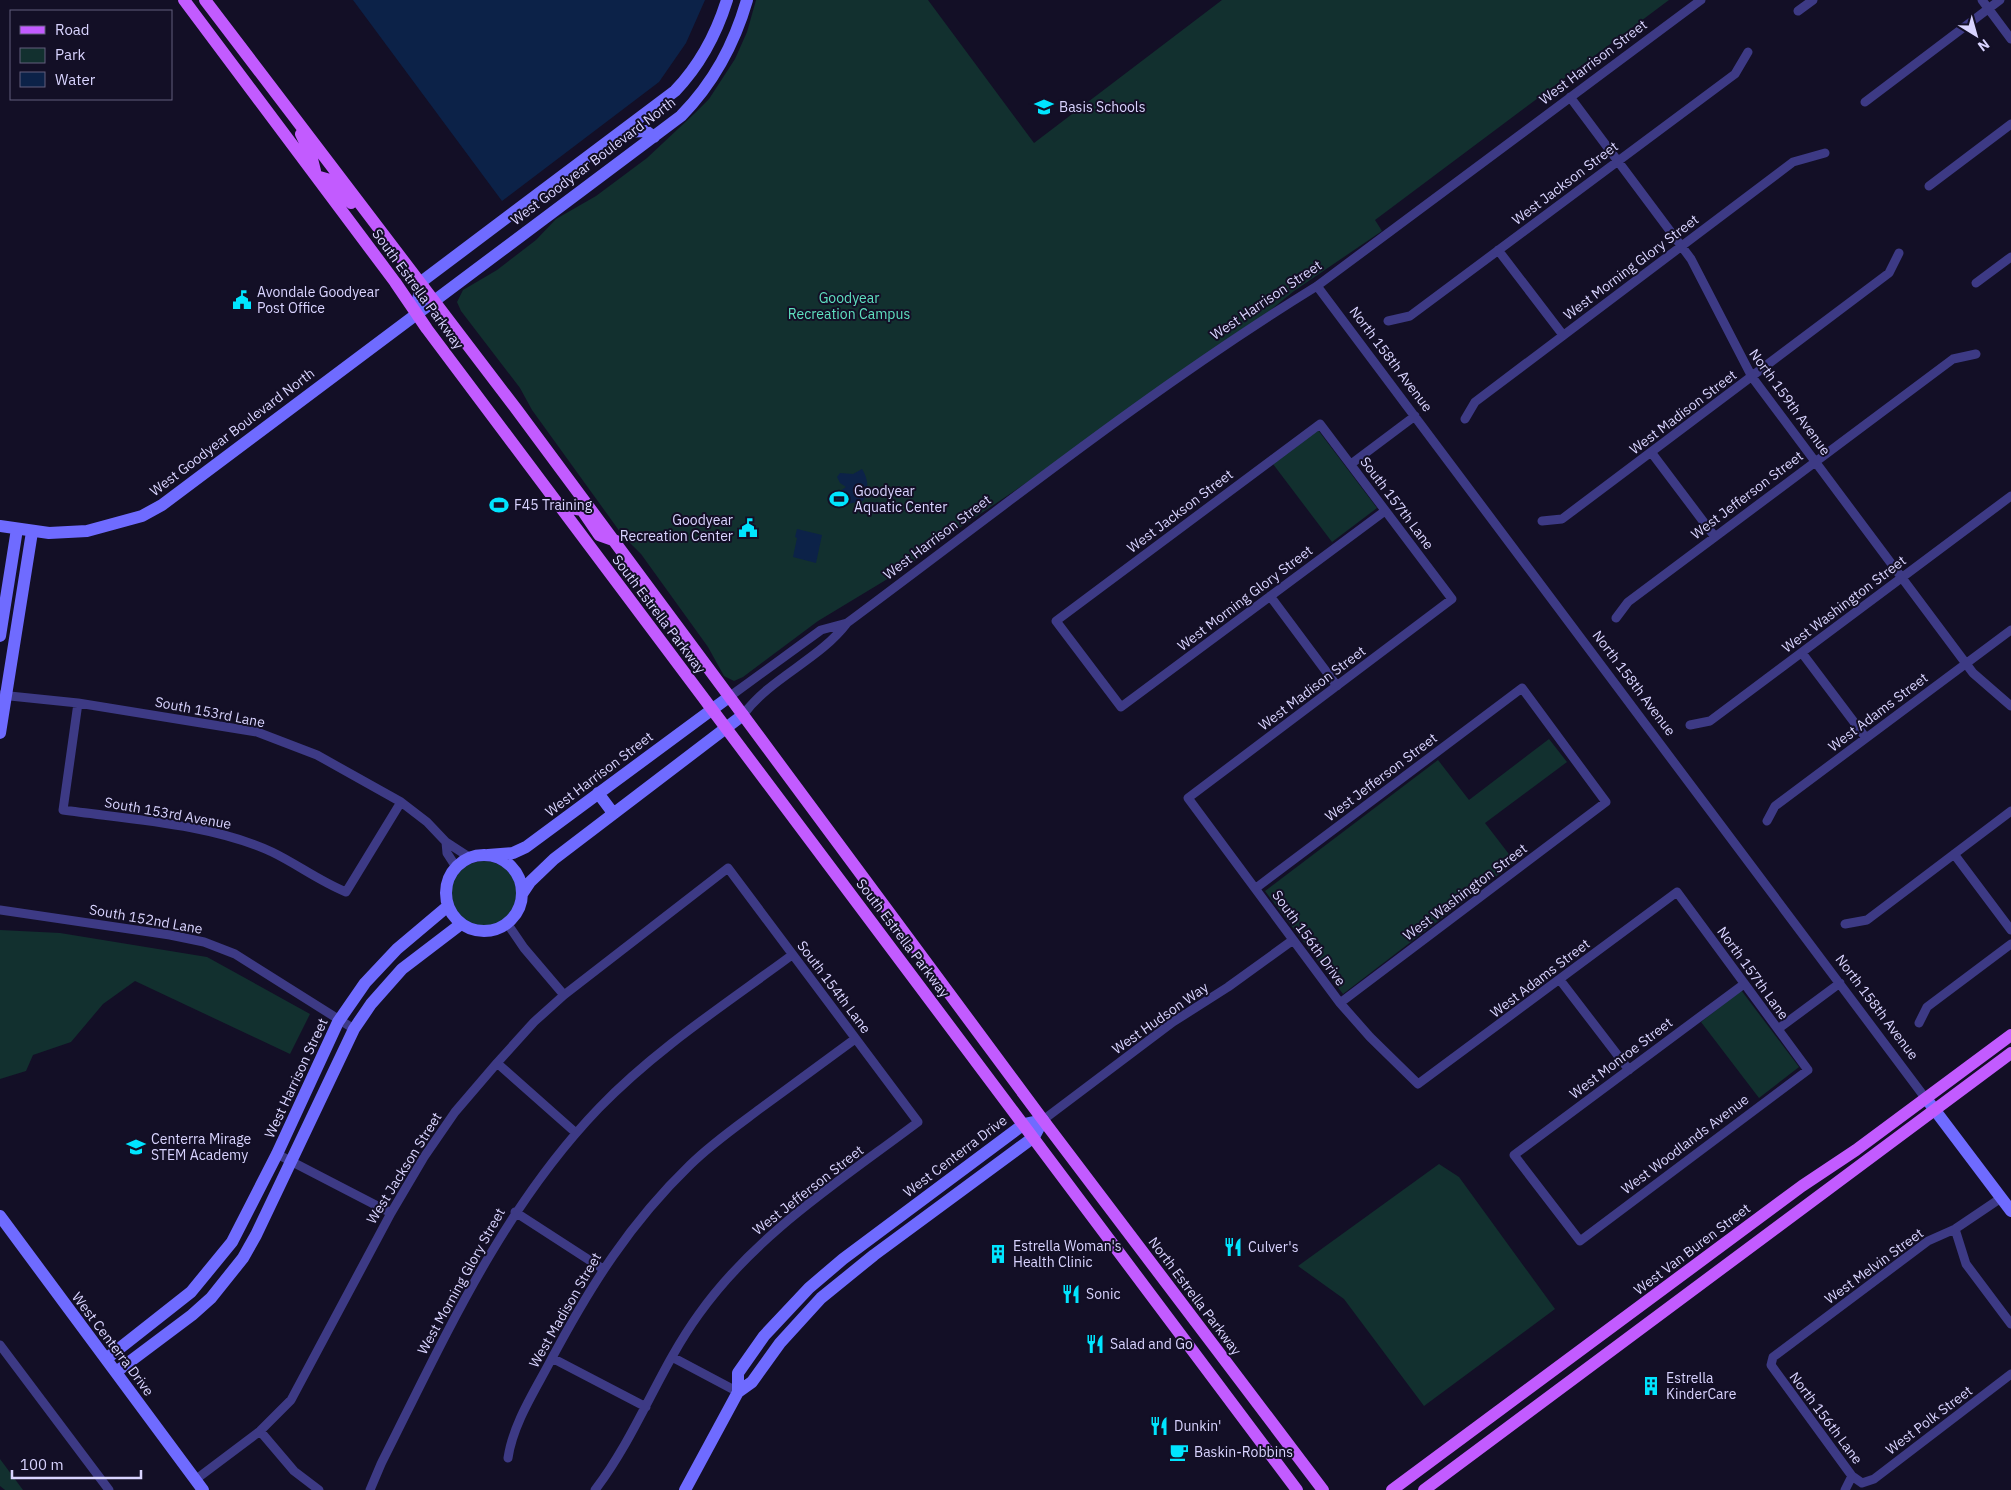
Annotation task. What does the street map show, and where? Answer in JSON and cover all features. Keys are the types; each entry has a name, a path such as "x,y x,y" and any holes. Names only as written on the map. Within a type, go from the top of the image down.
{"main road":[{"name":"South Estrella Parkway","path":"184,0 416,313 1024,1124"},
{"name":"South Estrella Parkway","path":"205,0 616,541 729,697 1043,1120"},
{"path":"287,107 311,154 316,176 330,180 358,211 373,219"},
{"path":"561,506 582,510 599,534 616,541"},
{"name":"West Van Buren Street","path":"1392,1490 1802,1186 1926,1099 2011,1035"},
{"path":"1424,1490 2011,1053"},
{"name":"North Estrella Parkway","path":"1043,1120 1323,1490"},
{"path":"1024,1124 1296,1490"},
{"path":"1184,1339 1200,1327"},
{"path":"1545,1376 1557,1391"}],"street":[{"name":"West Goodyear Boulevard North","path":"421,282 668,97 693,71 718,28 727,0"},
{"name":"West Goodyear Boulevard North","path":"0,526 32,532 86,531 142,516 162,505 681,116 717,72 740,26 747,0"},
{"name":"West Harrison Street","path":"522,894 541,870 613,813 727,728 743,715 755,698 836,637 847,623 1144,402 1260,321 1317,286 1701,0"},
{"path":"1798,11 1813,0"},
{"path":"1982,0 2011,39"},
{"path":"1865,102 2000,0"},
{"name":"West Jackson Street","path":"1388,321 1410,316 1735,74 1748,52"},
{"name":"North 159th Avenue","path":"1570,97 1699,273 1752,377 1966,664 1980,680 2011,706"},
{"path":"1929,186 2011,124"},
{"path":"621,132 646,132 654,137"},
{"name":"West Morning Glory Street","path":"1465,419 1475,402 1793,162 1825,153"},
{"path":"1498,250 1563,335"},
{"name":"West Madison Street","path":"1542,521 1562,519 1752,377 1889,273 1899,253"},
{"path":"1976,283 2011,257"},
{"path":"416,313 421,282"},
{"name":"North 158th Avenue","path":"1317,286 1926,1099"},
{"name":"West Jefferson Street","path":"1616,618 1628,602 1953,360 1976,354"},
{"path":"1351,464 1414,416"},
{"name":"West Jackson Street","path":"1121,707 1056,621 1320,424"},
{"name":"South 157th Lane","path":"1320,424 1452,599"},
{"path":"1652,452 1715,536"},
{"name":"West Washington Street","path":"1690,725 1710,721 2011,496"},
{"name":"West Morning Glory Street","path":"1121,707 1385,511"},
{"path":"0,636 17,529"},
{"path":"0,733 3,695 32,532"},
{"path":"1270,596 1337,686"},
{"name":"West Madison Street","path":"1188,798 1452,599"},
{"name":"West Harrison Street","path":"488,855 513,853 526,846 821,630 847,623"},
{"name":"West Adams Street","path":"1766,821 1775,806 2011,630"},
{"path":"1802,653 1866,738"},
{"name":"West Jefferson Street","path":"1256,888 1522,688"},
{"name":"West Washington Street","path":"1340,1003 1606,802 1522,688"},
{"name":"South 153rd Lane","path":"3,695 78,704 256,732 316,755 401,802 427,822 446,842 469,857"},
{"name":"South 153rd Avenue","path":"78,704 63,810 190,829 242,841 272,852 329,885 346,892 401,802"},
{"path":"598,792 613,813"},
{"name":"South 156th Drive","path":"1188,798 1340,1003 1370,1037 1418,1084"},
{"path":"1845,924 1868,920 2011,812"},
{"name":"South 153rd Lane","path":"446,842 447,853 456,867"},
{"path":"1954,854 2011,930"},
{"path":"488,855 499,858 512,868 520,883 522,894 520,905 507,923 496,929 484,931 472,929 461,924 448,906 446,894 447,882 456,867 469,857 488,855"},
{"name":"West Jackson Street","path":"199,1485 260,1431 291,1400 391,1213 424,1157 455,1112 497,1063 534,1022 564,995 728,868"},
{"name":"South 154th Lane","path":"728,868 918,1122"},
{"name":"West Adams Street","path":"1418,1084 1676,892"},
{"name":"North 157th Lane","path":"1676,892 1808,1070"},
{"name":"West Harrison Street","path":"106,1359 175,1306 200,1283 232,1242 277,1154 340,1019 365,983 397,949 448,906"},
{"name":"South 152nd Lane","path":"0,910 170,935 204,942 235,954 354,1029"},
{"path":"507,923 524,948 564,995"},
{"path":"116,1372 192,1315 228,1278 256,1235 354,1029 371,1004 402,969 461,924"},
{"name":"West Hudson Way","path":"1043,1120 1173,1022 1228,987 1293,940"},
{"path":"1919,1023 1927,1007 2011,944"},
{"name":"West Morning Glory Street","path":"370,1490 381,1464 470,1288 514,1212 539,1178 576,1133 633,1075 792,955"},
{"path":"1560,980 1629,1070"},
{"path":"1778,1030 1840,983"},
{"name":"West Monroe Street","path":"1580,1241 1514,1155 1744,984"},
{"name":"West Madison Street","path":"508,1458 510,1443 552,1358 603,1269 658,1197 691,1163 733,1129 855,1039"},
{"path":"497,1063 576,1133"},
{"name":"West Woodlands Avenue","path":"1580,1241 1808,1070"},
{"path":"1926,1099 2011,1211"},
{"name":"West Centerra Drive","path":"738,1392 738,1373 764,1336 798,1298 836,1264 1024,1124 1043,1120"},
{"name":"West Centerra Drive","path":"687,1489 738,1392 752,1382 780,1342 810,1310 867,1260 1034,1137 1043,1120"},
{"name":"West Jefferson Street","path":"596,1490 617,1461 672,1357 698,1314 730,1276 759,1246 799,1211 918,1122"},
{"path":"277,1154 292,1160 391,1213"},
{"name":"West Melvin Street","path":"1772,1365 1773,1357 1928,1241 1955,1229 2001,1198"},
{"path":"514,1212 603,1269"},
{"name":"West Centerra Drive","path":"0,1216 199,1485"},
{"path":"1955,1229 1966,1264 2011,1324"},
{"path":"798,1298 810,1310"},
{"path":"0,1345 109,1490"},
{"path":"672,1357 738,1392"},
{"path":"552,1358 646,1408"},
{"name":"North 156th Lane","path":"1772,1365 1852,1476 1862,1483"},
{"name":"West Polk Street","path":"1862,1483 1874,1479 2011,1374"},
{"path":"260,1431 294,1471 319,1490"},
{"path":"1845,1490 1852,1476"},
{"path":"1874,1479 1874,1490"}],"green space":[{"name":"Goodyear Recreation Campus","path":"756,0 928,0 1034,143 1222,0 1669,0 1375,220 1382,231 1294,291 1240,335 1127,415 946,537 904,569 818,621 743,677 734,681 724,676 708,647 641,554 623,536 532,410 520,388 461,311 457,302 463,290 497,270 536,240 556,219 596,196 647,158 709,99 735,59 747,32"},
{"path":"1318,430 1377,508 1332,542 1273,464"},
{"path":"1549,739 1567,762 1485,823 1515,862 1343,994 1265,891 1438,760 1469,800"},
{"path":"484,861 497,864 507,871 514,881 517,894 514,907 507,917 497,924 484,927 471,924 461,917 454,907 451,894 454,881 461,871 471,864"},
{"path":"0,930 60,933 207,957 310,1014 290,1054 135,981 103,1004 71,1042 33,1055 26,1071 0,1079"},
{"path":"1741,990 1799,1067 1759,1098 1701,1022"},
{"path":"1439,1164 1459,1177 1555,1309 1424,1406 1344,1299 1298,1266"},
{"path":"0,1459 23,1490 5,1490 0,1486"}],"water":[{"path":"353,0 705,0 686,43 659,82 502,201"},
{"path":"862,469 866,476 867,485 867,493 863,501 837,506 837,493 846,487 840,483 837,477 840,473 853,474"},
{"path":"797,529 822,535 816,563 793,557"}],"place":[{"name":"Basis Schools","path":"1044,107"},
{"name":"Avondale Goodyear Post Office","path":"242,300"},
{"name":"Goodyear Aquatic Center","path":"839,499"},
{"name":"F45 Training","path":"499,505"},
{"name":"Goodyear Recreation Center","path":"748,528"},
{"name":"Centerra Mirage STEM Academy","path":"136,1147"},
{"name":"Culver's","path":"1233,1247"},
{"name":"Estrella Woman's Health Clinic","path":"998,1254"},
{"name":"Sonic","path":"1071,1294"},
{"name":"Salad and Go","path":"1095,1344"},
{"name":"Estrella KinderCare","path":"1651,1386"},
{"name":"Dunkin'","path":"1159,1426"},
{"name":"Baskin-Robbins","path":"1179,1452"}]}
